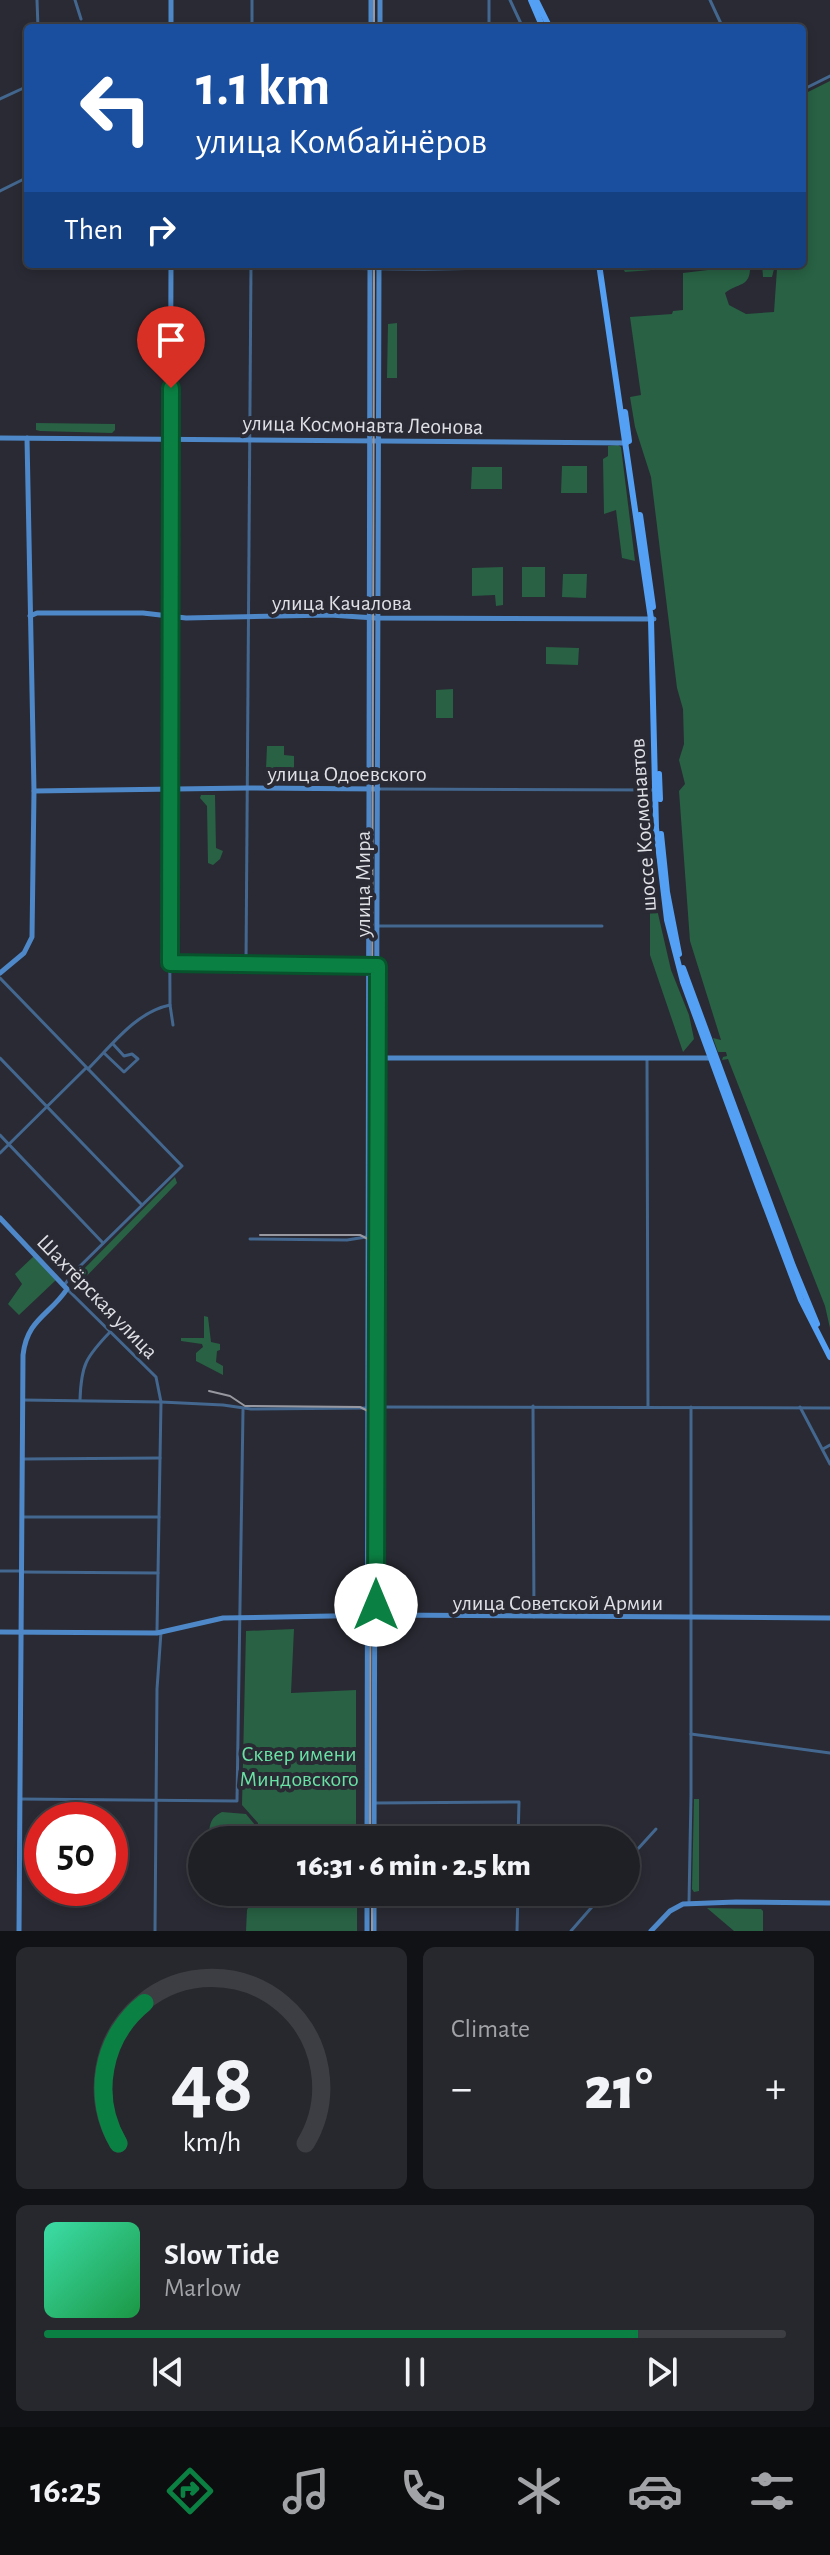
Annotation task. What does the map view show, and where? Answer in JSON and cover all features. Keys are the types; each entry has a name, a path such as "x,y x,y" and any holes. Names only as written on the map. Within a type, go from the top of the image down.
{"main road":[{"path":"171,0 171,24"},
{"path":"371,0 371,24"},
{"path":"380,0 380,24"},
{"path":"534,0 542,24"},
{"path":"534,0 548,24"},
{"path":"169,789 171,268"},
{"name":"улица Мира","path":"370,268 367,1617 373,1826"},
{"name":"улица Мира","path":"369,1826 377,1407 379,268"},
{"name":"шоссе Космонавтов","path":"602,268 652,619 658,790 671,919 687,981 801,1300 830,1357"},
{"name":"улица Космонавта Леонова","path":"0,438 627,443"},
{"path":"0,976 18,960 32,937 34,791 27,438"},
{"name":"улица Качалова","path":"30,616 37,613 143,613 248,617 330,615 370,618 652,619"},
{"name":"улица Одоевского","path":"34,791 378,789"},
{"path":"369,1058 713,1057"},
{"name":"шоссе Космонавтов","path":"713,1057 797,1276 830,1349"},
{"name":"Шахтёрская улица","path":"0,1218 66,1287"},
{"path":"19,1931 24,1349 28,1334 40,1316 66,1287"},
{"path":"342,1617 363,1598 367,1572"},
{"name":"улица Советской Армии","path":"0,1632 159,1632 223,1618 830,1618"},
{"path":"651,1931 670,1911 689,1903 830,1903"},
{"path":"367,1906 367,1931"},
{"path":"374,1906 374,1931"}],"street":[{"path":"37,0 38,24"},
{"path":"75,0 81,19"},
{"path":"252,0 252,24"},
{"path":"489,0 489,24"},
{"path":"510,0 521,24"},
{"path":"710,0 721,24"},
{"path":"806,88 830,76"},
{"path":"0,99 24,88"},
{"path":"0,191 24,179"},
{"path":"246,965 251,268"},
{"path":"169,789 170,1005 173,1025"},
{"name":"улица Одоевского","path":"378,789 658,790"},
{"path":"378,926 602,926"},
{"path":"170,963 378,966"},
{"path":"0,976 182,1166 75,1271 66,1287"},
{"path":"0,1153 140,1017 151,1010 170,1005"},
{"path":"104,1053 124,1072 138,1059 132,1054 124,1056 113,1044"},
{"path":"0,1058 142,1205"},
{"path":"647,1059 648,1407"},
{"path":"0,1135 103,1243"},
{"path":"250,1239 347,1240 377,1233"},
{"name":"Шахтёрская улица","path":"66,1287 156,1377 161,1402"},
{"path":"80,1400 83,1367 89,1354 110,1332"},
{"path":"22,1400 360,1410 377,1407 533,1406 830,1408"},
{"path":"155,1931 161,1402"},
{"path":"533,1406 534,1617"},
{"path":"689,1903 691,1407"},
{"path":"800,1407 830,1464"},
{"path":"20,1799 237,1801 243,1408"},
{"path":"823,1449 830,1445"},
{"path":"21,1459 160,1458"},
{"path":"21,1517 159,1517"},
{"path":"0,1571 158,1573"},
{"path":"691,1734 830,1753"},
{"path":"371,1803 519,1802 518,1826"},
{"path":"640,1847 656,1829"},
{"path":"517,1931 518,1906"},
{"path":"571,1931 593,1906"}],"green space":[{"path":"830,81 830,1328 825,1306 728,1059 722,1060 727,1056 726,1052 718,1052 713,1038 721,1040 690,941 679,791 685,784 679,760 684,744 683,709 677,688 651,477 635,427 630,397 641,395 630,317 672,314 673,311 683,310 683,273 750,268 746,281 725,293 729,305 746,314 774,312 777,269 774,269 772,277 763,277 762,268 806,268 806,93"},
{"path":"623,268 680,268 625,272"},
{"path":"397,323 397,378 387,378 388,324"},
{"path":"36,423 115,424 115,430 112,433 40,431 36,430"},
{"path":"608,446 621,447 635,561 622,558 616,510 604,514 603,459 608,456"},
{"path":"562,466 587,466 587,493 561,493"},
{"path":"472,467 502,467 502,489 471,489"},
{"path":"503,567 503,605 496,606 495,595 472,596 472,568"},
{"path":"522,567 545,567 545,597 522,597"},
{"path":"563,574 587,574 586,598 562,597"},
{"path":"546,647 579,648 578,665 546,664"},
{"path":"453,689 453,718 436,718 436,690"},
{"path":"267,746 284,746 284,755 294,756 294,769 266,769"},
{"path":"201,795 215,795 216,848 223,851 213,865 208,863 207,806"},
{"path":"650,879 671,970 689,1015 694,1039 683,1052 650,955"},
{"path":"175,1177 177,1183 77,1286 72,1285 71,1282"},
{"path":"34,1256 56,1280 19,1315 8,1304 22,1284 15,1274"},
{"path":"204,1316 208,1317 211,1342 220,1344 216,1362 223,1366 223,1375 196,1361 196,1353 203,1347 202,1344 181,1341 181,1338 204,1338"},
{"name":"Сквер имени Миндовского","path":"294,1629 291,1693 356,1690 356,1826 258,1826 242,1805 246,1631"},
{"path":"694,1799 699,1799 699,1891 694,1892 692,1889"},
{"path":"222,1812 246,1814 255,1826 210,1826 214,1817"},
{"path":"249,1906 357,1906 357,1931 246,1931"},
{"path":"707,1908 761,1909 763,1931 734,1931"}],"tram line":[{"path":"374,0 374,24"},
{"path":"370,1826 374,268"},
{"path":"260,1235 360,1235 374,1247"},
{"path":"209,1391 230,1396 245,1406 360,1407 368,1411 371,1418"},
{"path":"372,1906 372,1931"}],"route":[{"path":"171,388 170,963 378,966 376,1605"}]}
